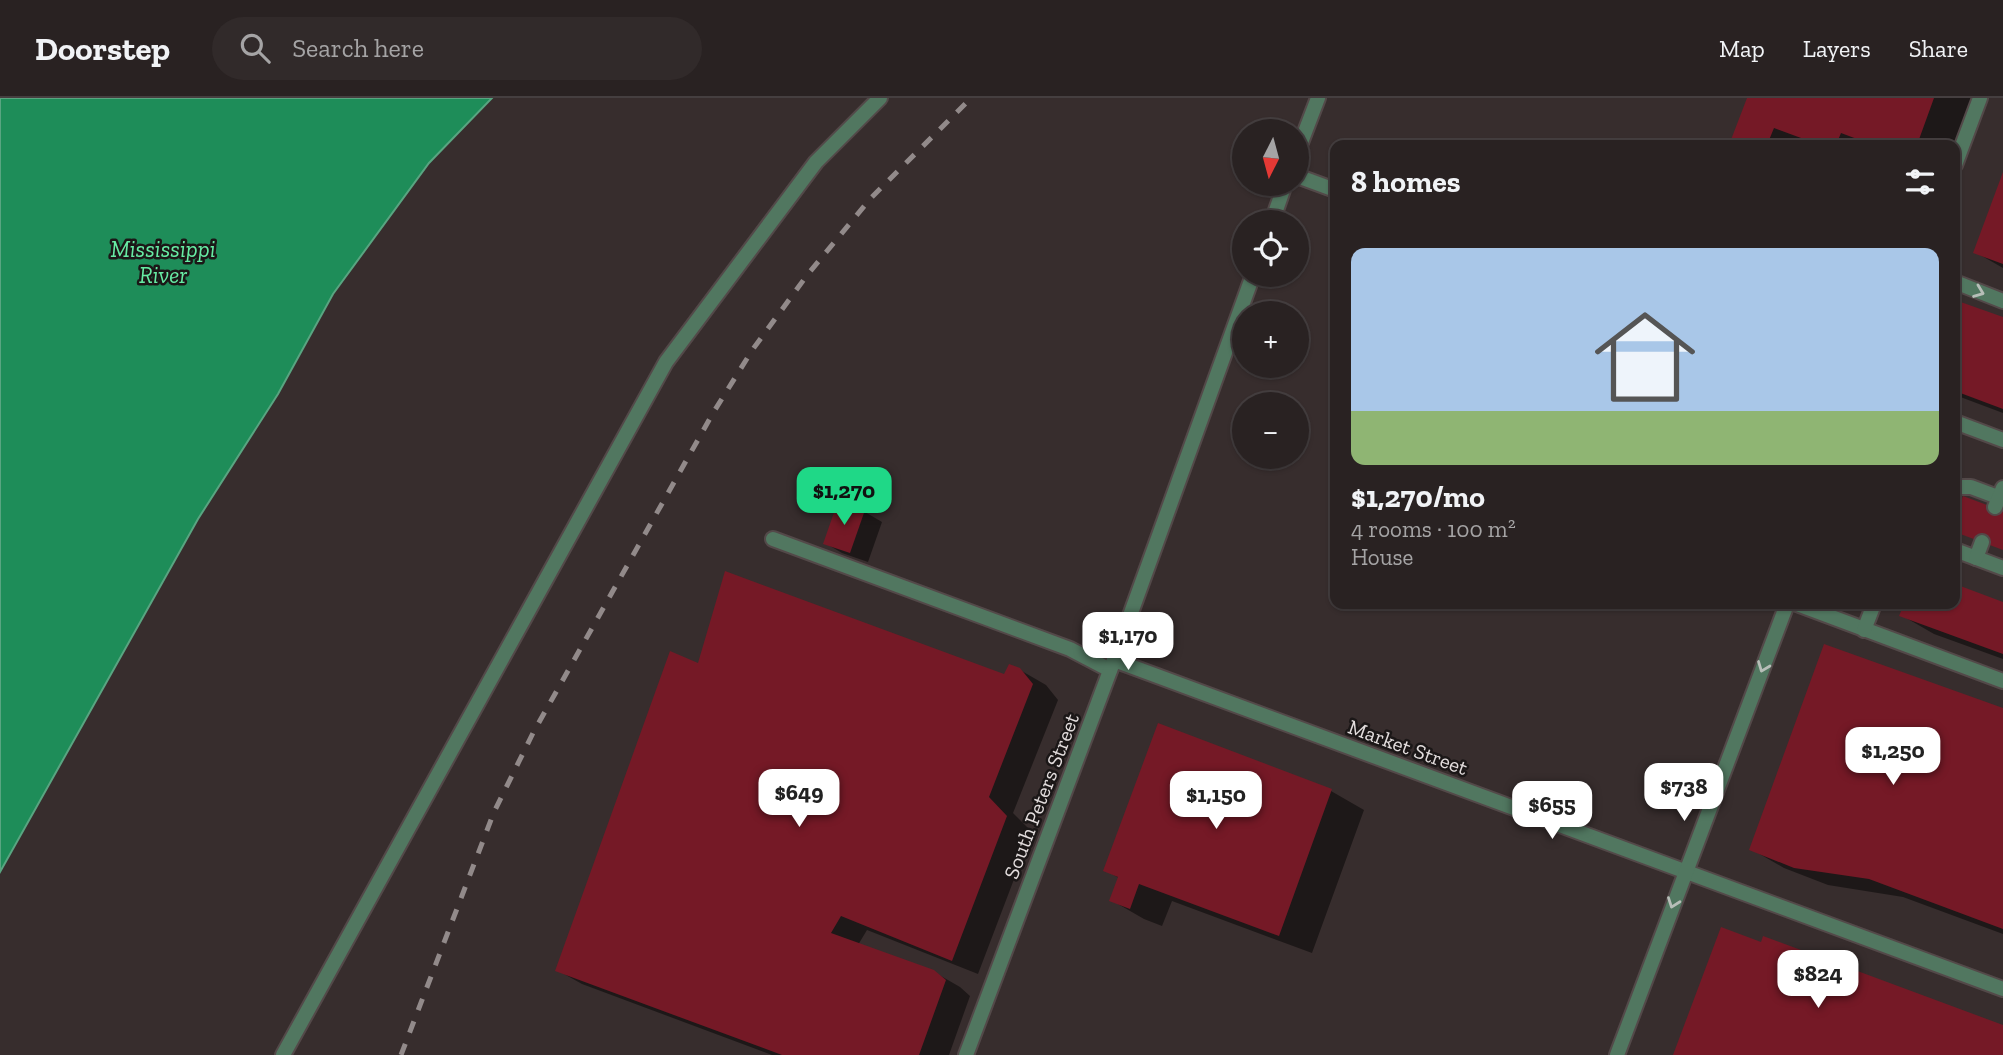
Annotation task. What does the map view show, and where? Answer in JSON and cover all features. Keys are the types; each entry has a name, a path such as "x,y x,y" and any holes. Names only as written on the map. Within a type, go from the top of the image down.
{"street":[{"path":"283,1055 666,362 816,162 880,98"},
{"path":"1309,122 1318,98"},
{"path":"1960,152 1980,98"},
{"path":"1309,180 1330,188"},
{"path":"1960,284 2003,301"},
{"name":"South Peters Street","path":"966,1055 1112,665 1249,287"},
{"path":"1960,424 2003,440"},
{"path":"1960,487 1971,487 2000,498"},
{"name":"Market Street","path":"773,538 1112,665 1685,871 2003,989"},
{"path":"1976,558 1982,542"},
{"path":"1960,552 2003,568"},
{"path":"1617,1055 1785,609"},
{"path":"1810,609 2003,681"},
{"path":"1864,630 1872,609"}],"water":[{"name":"Mississippi River","path":"0,98 492,98 429,163 333,294 278,394 198,519 0,872"}],"building":[{"path":"1747,98 1934,98 1919,140 1857,140 1841,133 1838,140 1806,140 1774,128 1769,140 1731,140"},
{"path":"2003,172 2003,264 1973,253"},
{"path":"1960,302 2003,317 2003,409 1960,393"},
{"path":"1963,496 2003,511 2003,550 1960,534 1960,505"},
{"path":"838,501 865,510 850,553 823,544"},
{"path":"725,571 1004,674 1009,664 1020,668 1033,684 989,797 1007,816 952,961 841,916 831,933 934,970 946,980 919,1055 782,1055 555,971 670,651 698,663"},
{"path":"1960,586 2003,602 2003,654 1899,616 1902,609 1960,609"},
{"path":"1824,644 2003,708 2003,929 1869,879 1794,868 1749,850"},
{"path":"1158,723 1332,789 1279,936 1139,884 1130,909 1109,901 1118,877 1103,871"},
{"path":"1721,927 1761,942 1763,936 2003,1025 2003,1055 1673,1055"}],"railway":[{"path":"401,1055 494,812 533,733 713,413 753,349 808,274 871,198 971,98"}]}
